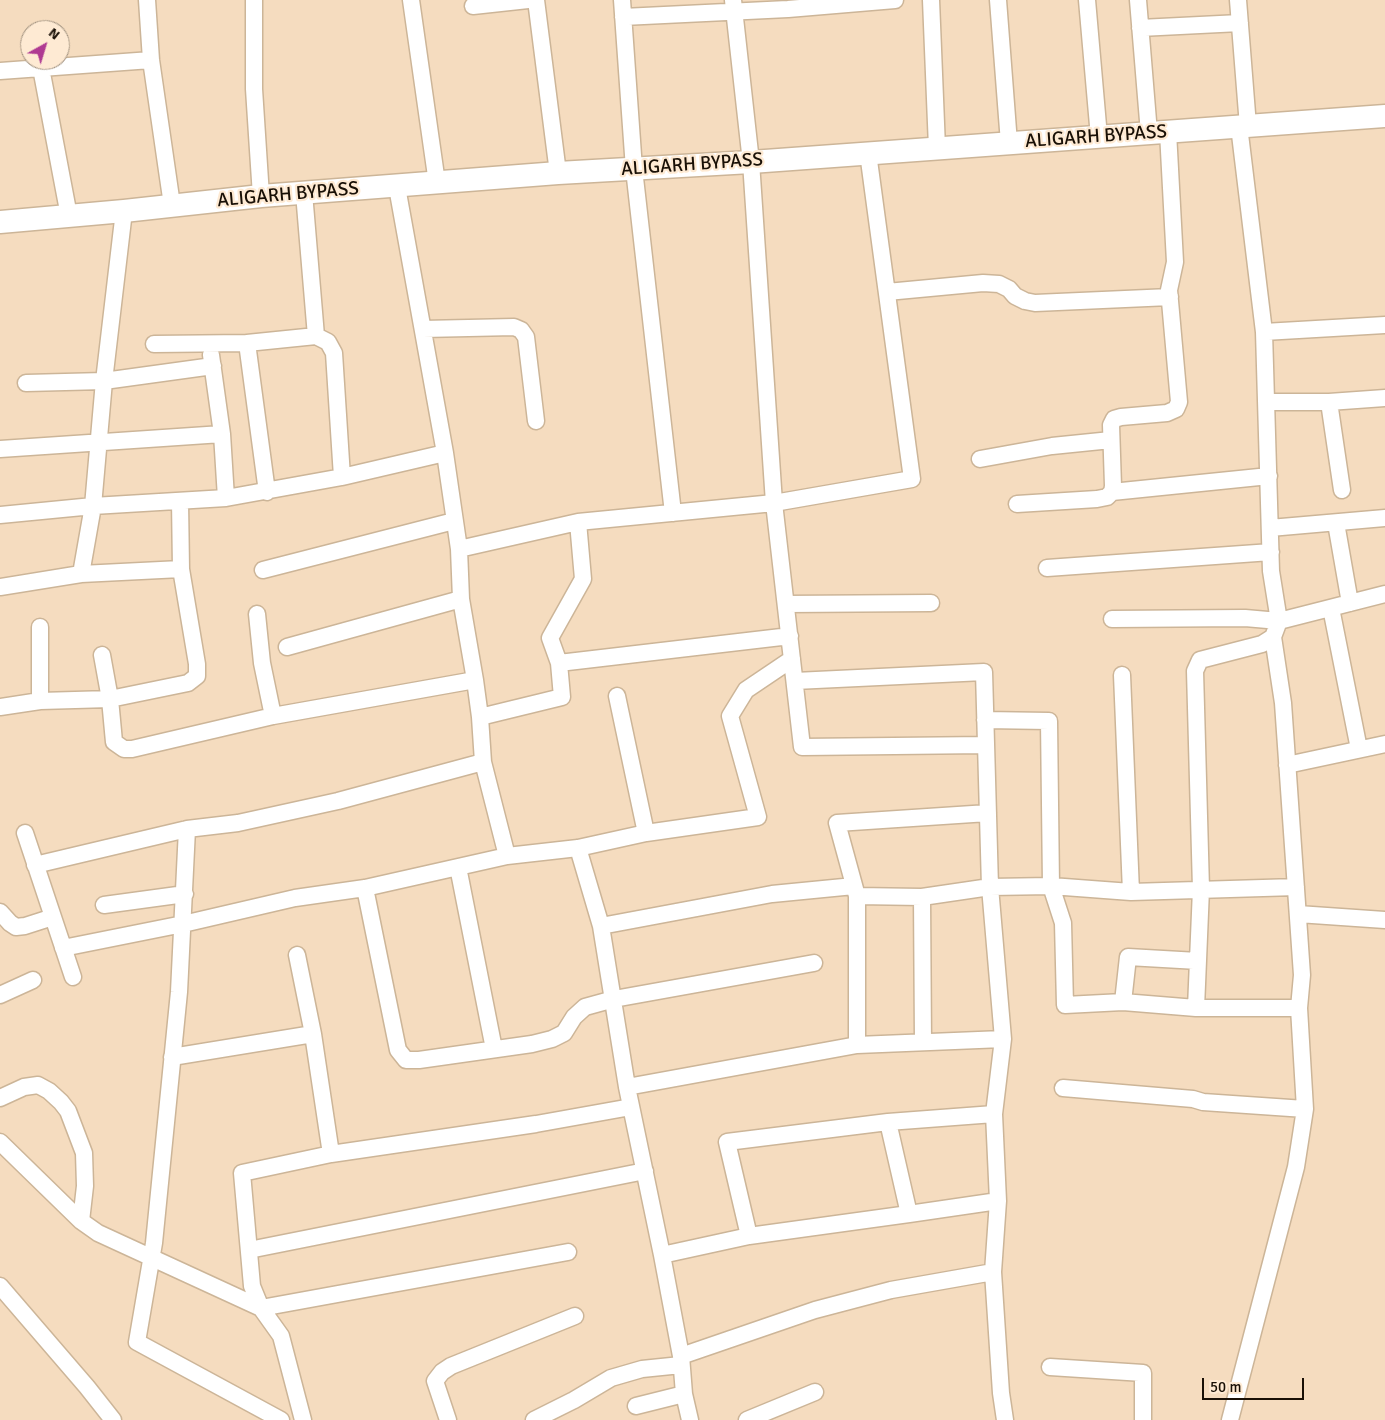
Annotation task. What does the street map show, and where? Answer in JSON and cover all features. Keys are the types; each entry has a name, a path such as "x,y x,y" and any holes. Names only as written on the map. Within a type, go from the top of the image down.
{"main road":[{"name":"ALIGARH BYPASS","path":"0,222 261,196 397,187 558,173 751,162 868,152 1099,138 1385,116"}],"street":[{"path":"147,0 151,60 172,205"},
{"path":"254,0 254,89 261,196"},
{"path":"410,0 437,183"},
{"path":"473,6 528,0"},
{"path":"536,0 558,173"},
{"path":"622,0 634,169 673,513"},
{"path":"623,17 733,5 788,9 895,0"},
{"path":"931,0 937,148"},
{"path":"998,0 1009,143"},
{"path":"1087,0 1099,138"},
{"path":"1112,492 1111,425 1114,419 1167,413 1176,409 1179,402 1170,297 1170,282 1175,262 1158,132 1140,28 1138,0"},
{"path":"1230,1420 1296,1167 1305,1109 1299,1008 1302,975 1298,914 1283,702 1274,637 1279,621 1271,571 1264,332 1243,126 1238,0"},
{"path":"733,5 751,162 774,504 802,747 986,745"},
{"path":"1140,28 1240,23"},
{"path":"70,66 151,60"},
{"path":"0,71 20,70"},
{"path":"41,70 69,216"},
{"path":"459,549 578,522 774,504 912,479 868,152"},
{"path":"397,187 445,453 459,549 461,599 480,717 483,762 508,856"},
{"path":"304,193 316,336"},
{"path":"81,574 93,506 104,381 124,211"},
{"path":"887,292 983,283 999,284 1025,301 1035,302 1170,297"},
{"path":"1264,332 1385,325"},
{"path":"423,329 514,327 520,330 526,337 536,420"},
{"path":"154,344 247,343 316,336 328,342 334,353 342,477"},
{"path":"208,343 222,434 226,498"},
{"path":"247,343 267,492"},
{"path":"26,383 104,381 213,366"},
{"path":"1266,402 1329,402 1385,398"},
{"path":"1329,402 1342,490"},
{"path":"0,449 222,434"},
{"path":"980,459 1052,446 1111,440"},
{"path":"0,515 93,506 226,498 342,477 445,453"},
{"path":"1017,504 1097,499 1107,496 1112,492 1269,476"},
{"path":"0,707 40,701 110,699 188,683 196,676 198,664 181,569 180,501"},
{"path":"1270,528 1385,518"},
{"path":"263,570 454,521"},
{"path":"480,717 562,697 559,663 550,638 583,579 578,522"},
{"path":"1336,523 1350,603"},
{"path":"1047,568 1271,552"},
{"path":"0,587 81,574 181,569"},
{"path":"1112,619 1245,618 1279,621 1385,594"},
{"path":"287,647 461,599"},
{"path":"786,604 931,603"},
{"path":"1330,608 1359,750"},
{"path":"257,614 262,663 272,716"},
{"path":"40,627 40,701"},
{"path":"559,663 790,636"},
{"path":"1196,1008 1201,889 1194,671 1200,660 1262,644 1274,637"},
{"path":"102,655 110,699 114,742 124,750 272,716 475,680"},
{"path":"63,948 183,924 294,898 365,888 508,856 578,848 646,833 758,817 730,716 746,690 792,659"},
{"path":"795,681 984,672 990,887 1004,1039 994,1114 998,1201 993,1272 1001,1393 1005,1420"},
{"path":"1122,675 1131,892"},
{"path":"617,696 646,833"},
{"path":"985,720 1049,721 1051,886 1063,922 1066,1005 1123,1002 1196,1008 1299,1008"},
{"path":"1287,765 1385,744"},
{"path":"35,865 187,829 238,823 338,801 483,762"},
{"path":"857,1045 855,891 837,823 988,813"},
{"path":"187,829 183,924 154,1243 137,1342 281,1420"},
{"path":"25,833 73,977"},
{"path":"578,848 601,926 627,1087 662,1256 681,1361 684,1394 690,1420"},
{"path":"458,867 494,1049"},
{"path":"601,926 772,894 855,891 922,896 990,887 1051,886 1131,892 1296,886"},
{"path":"365,888 398,1050 406,1060 419,1060 532,1044 552,1039 564,1032 574,1017 585,1006 614,999 814,963"},
{"path":"104,905 184,894"},
{"path":"922,896 923,1042"},
{"path":"0,912 16,927 53,917"},
{"path":"1298,914 1385,920"},
{"path":"297,955 313,1034 331,1154"},
{"path":"1123,1002 1128,956 1198,961"},
{"path":"0,995 33,980"},
{"path":"172,1057 313,1034"},
{"path":"627,1087 857,1045 1004,1039"},
{"path":"0,1098 24,1087 38,1086 49,1091 61,1102 68,1112 84,1153 85,1186 81,1221"},
{"path":"1063,1088 1193,1099 1202,1102 1305,1109"},
{"path":"303,1420 281,1336 261,1308 252,1286 242,1173 331,1154 536,1124 631,1107"},
{"path":"749,1236 728,1142 888,1122 994,1114"},
{"path":"888,1122 909,1214"},
{"path":"0,1142 81,1221 98,1233 261,1308 568,1252"},
{"path":"249,1250 645,1171"},
{"path":"662,1256 749,1236 998,1201"},
{"path":"534,1420 574,1400 611,1378 681,1361 815,1310 891,1290 993,1272"},
{"path":"0,1286 87,1386 112,1420"},
{"path":"448,1420 435,1381 442,1372 451,1366 575,1316"},
{"path":"1050,1367 1143,1373 1143,1420"},
{"path":"747,1420 815,1392"},
{"path":"636,1406 684,1394"}]}
